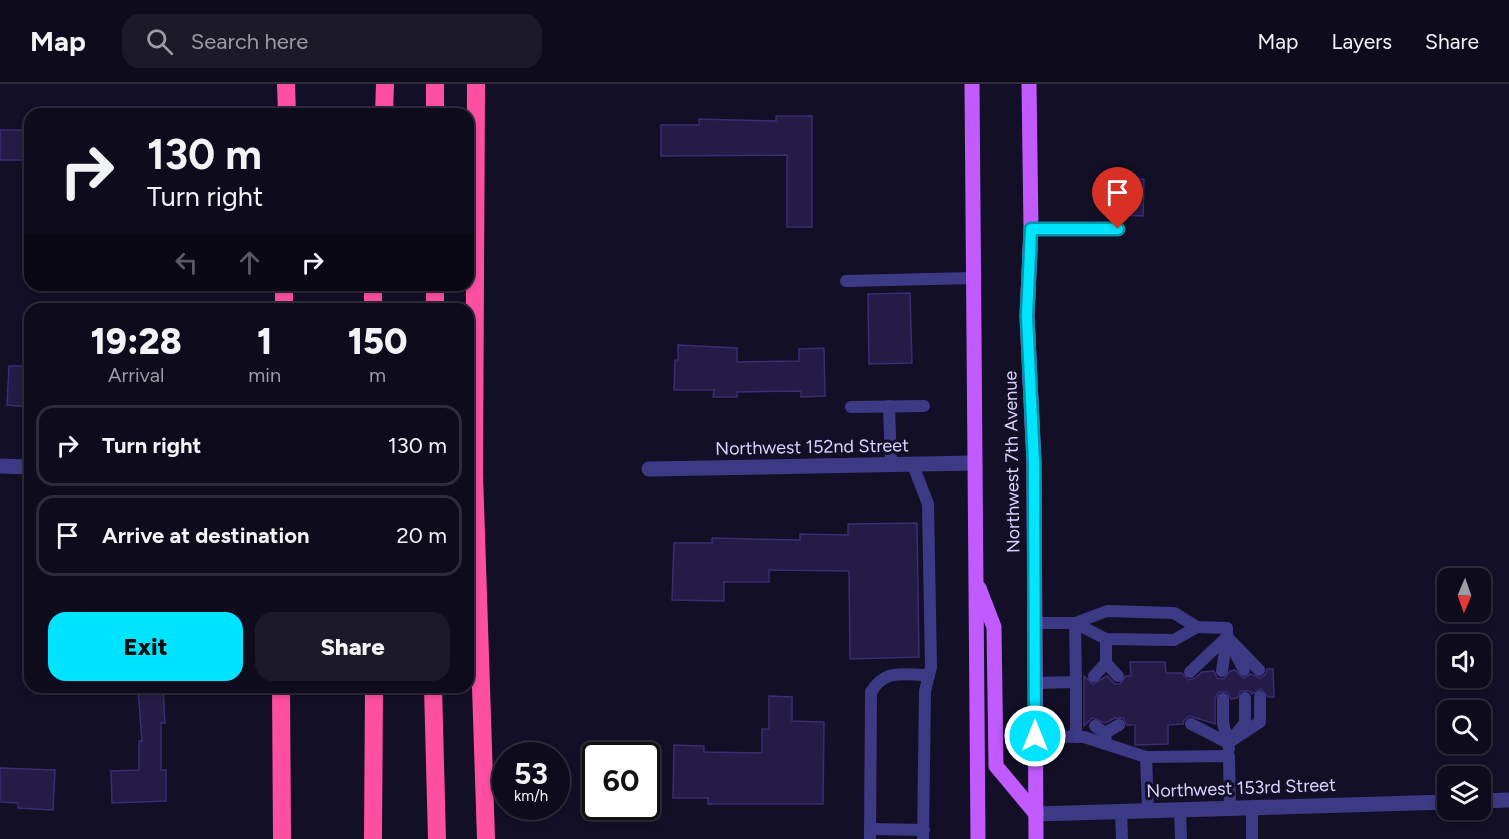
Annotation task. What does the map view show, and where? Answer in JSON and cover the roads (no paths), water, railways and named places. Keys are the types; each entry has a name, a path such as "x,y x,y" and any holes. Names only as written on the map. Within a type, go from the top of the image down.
{"highway":[{"path":"286,84 286,108"},
{"path":"373,84 373,108"},
{"path":"384,108 385,84"},
{"path":"435,84 435,108"},
{"path":"476,84 474,474 486,839"},
{"path":"281,693 282,839"},
{"path":"373,839 374,693"},
{"path":"384,693 384,839"},
{"path":"433,693 437,839"}],"main road":[{"name":"Northwest 7th Avenue","path":"972,84 978,839"},
{"name":"Northwest 7th Avenue","path":"1029,84 1031,229 1027,316 1034,463 1036,839"},
{"path":"975,580 994,627 996,766 1036,814"}],"street":[{"name":"Northwest 152nd Street","path":"650,469 974,463"},
{"path":"0,466 24,467"},
{"path":"1491,801 1509,800"},
{"name":"Northwest 153rd Street","path":"1036,814 1437,802"}],"lane":[{"path":"1031,229 1118,229"},
{"path":"846,280 973,278"},
{"path":"851,406 924,406"},
{"path":"889,406 891,465"},
{"path":"913,465 928,504 929,675 925,691 923,834 870,834 871,692 877,682 889,675 929,675"},
{"path":"1035,622 1075,623 1107,611 1174,613 1197,627 1227,628 1222,671"},
{"path":"1075,623 1106,639 1174,640 1197,627"},
{"path":"1075,623 1076,736"},
{"path":"1227,637 1259,669"},
{"path":"1227,637 1244,670"},
{"path":"1190,672 1227,637"},
{"path":"1106,639 1107,663 1118,676"},
{"path":"1094,676 1107,663"},
{"path":"1035,683 1076,682"},
{"path":"1228,743 1245,723 1245,698"},
{"path":"1228,743 1260,722 1260,698"},
{"path":"1222,699 1223,723 1229,756 1230,808"},
{"path":"1191,724 1228,743"},
{"path":"1035,736 1102,734 1119,725"},
{"path":"1102,734 1146,758 1229,756"},
{"path":"1146,758 1148,811"},
{"path":"1252,808 1252,839"},
{"path":"1180,810 1181,839"},
{"path":"1121,811 1122,839"}]}
